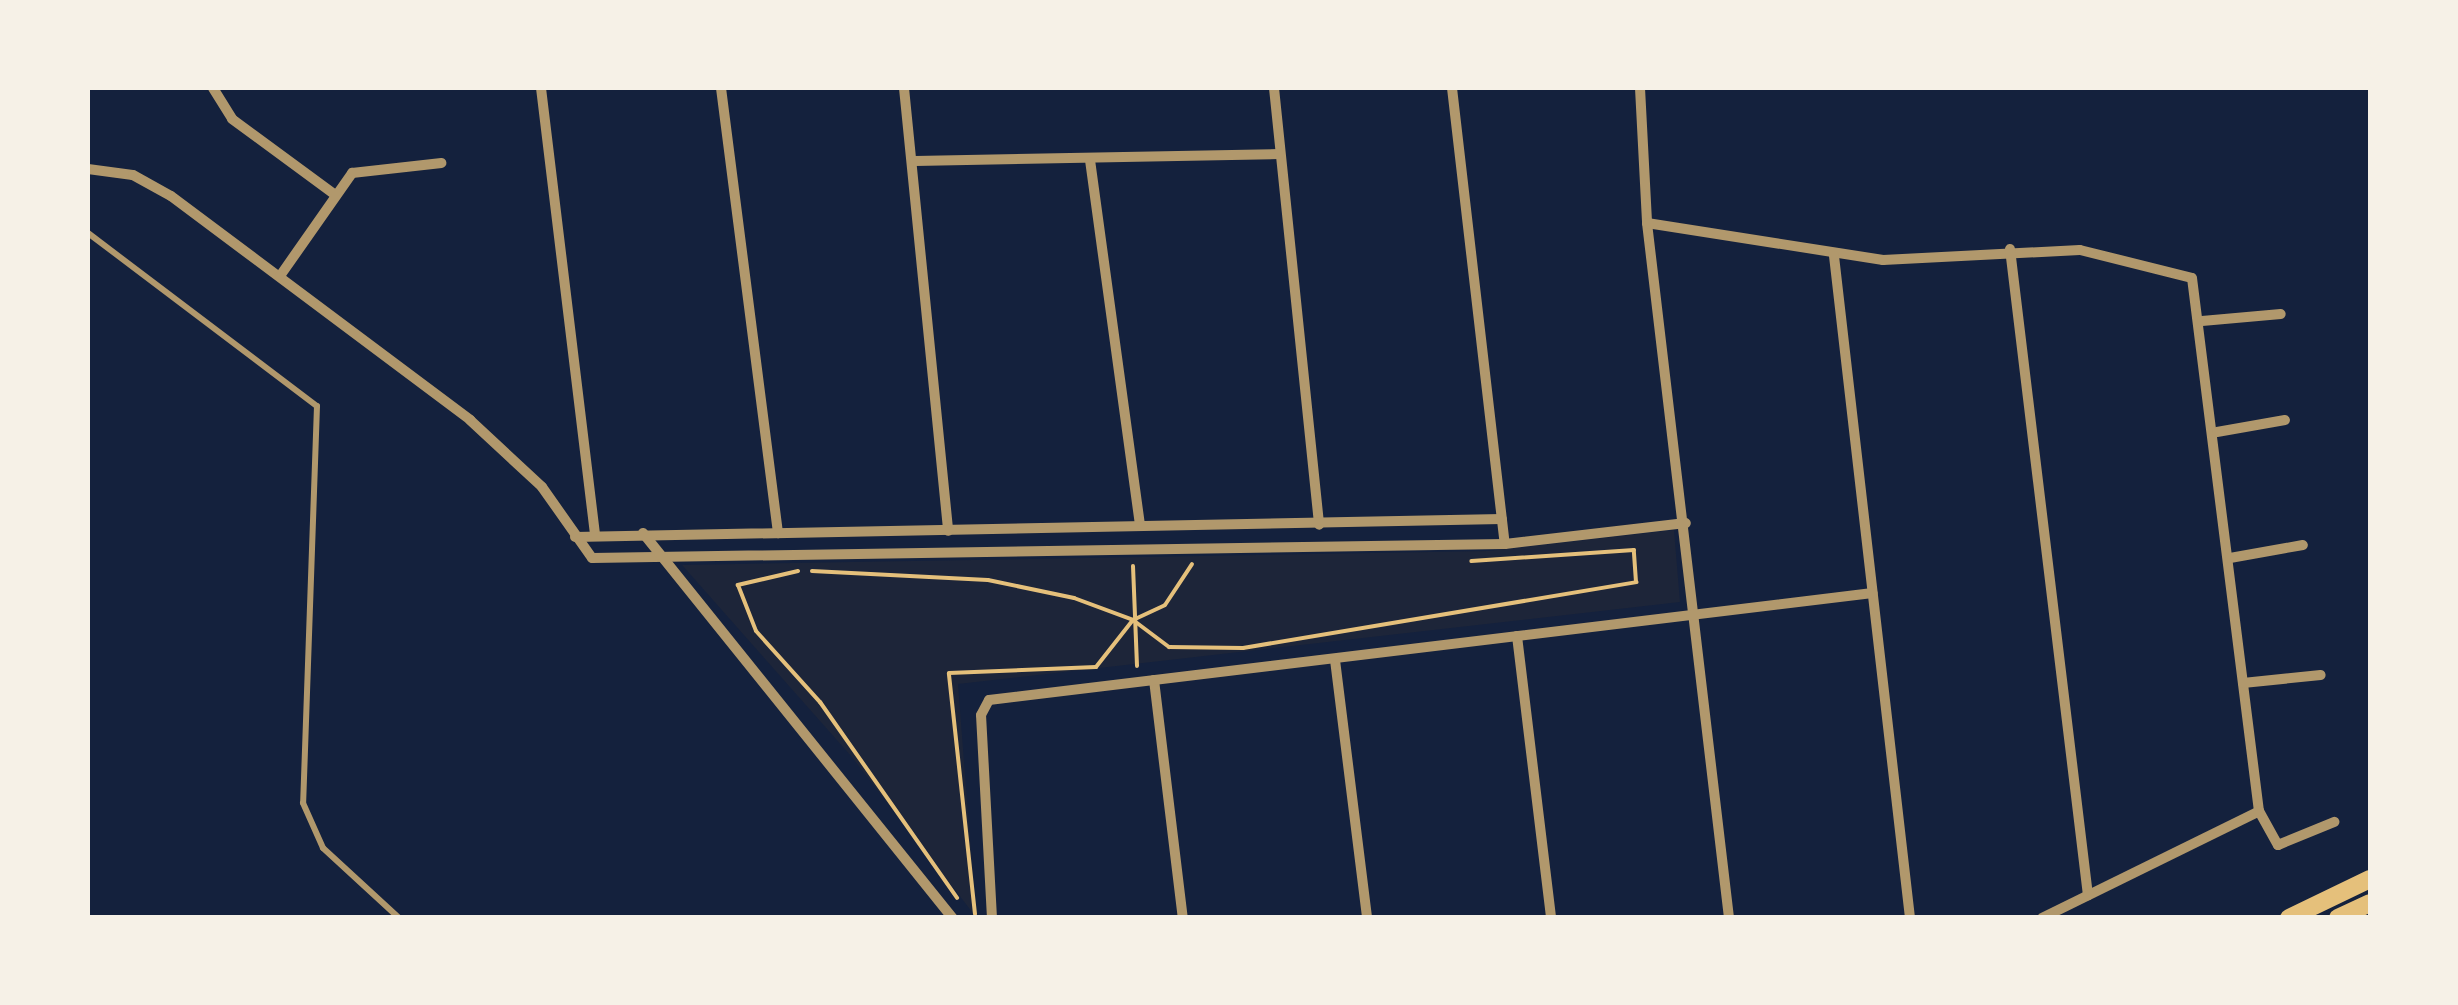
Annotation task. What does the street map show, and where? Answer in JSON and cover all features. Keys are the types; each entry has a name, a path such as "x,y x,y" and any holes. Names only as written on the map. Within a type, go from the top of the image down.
{"main road":[{"path":"2290,918 2370,878"},
{"path":"2342,917 2370,902"}],"street":[{"path":"213,88 232,118 334,194"},
{"path":"542,88 596,536"},
{"path":"721,88 778,533"},
{"path":"904,88 915,161 948,530"},
{"path":"1274,88 1319,525"},
{"path":"1452,88 1505,544"},
{"path":"1640,88 1647,223 1697,613 1729,918"},
{"path":"915,161 1279,154"},
{"path":"1090,160 1140,526"},
{"path":"280,276 334,194 360,169 441,164"},
{"path":"88,169 153,184 280,276 517,460 586,555 662,560 1133,556 1505,544 1686,523"},
{"path":"1647,223 1834,256 1920,260 2010,249 2110,255 2192,278 2217,432 2258,811 2278,845 2334,822"},
{"path":"2010,249 2088,894"},
{"path":"1834,256 1910,918"},
{"path":"2202,321 2280,314"},
{"path":"2217,432 2284,420"},
{"path":"575,538 643,533 1319,525 1502,519"},
{"path":"643,533 952,918"},
{"path":"2230,558 2303,544"},
{"path":"992,918 985,702 1873,593"},
{"path":"1517,636 1552,918"},
{"path":"1336,660 1367,918"},
{"path":"2243,684 2320,675"},
{"path":"1154,680 1183,918"},
{"path":"2042,918 2258,811"}],"lane":[{"path":"88,233 317,406 302,803 323,848 399,918"}],"path":[{"path":"974,918 820,702 756,631 738,585 799,571 988,580 1134,620 1170,646 1243,648 1636,582 1634,550 1508,565 1460,560"},
{"path":"1133,556 1138,681"},
{"path":"974,918 949,673 1096,667 1134,620 1165,605 1190,564 1206,562"}],"shaded area":[{"path":"1674,530 1680,602 958,684 976,917 851,756 682,565 1488,551"}]}
